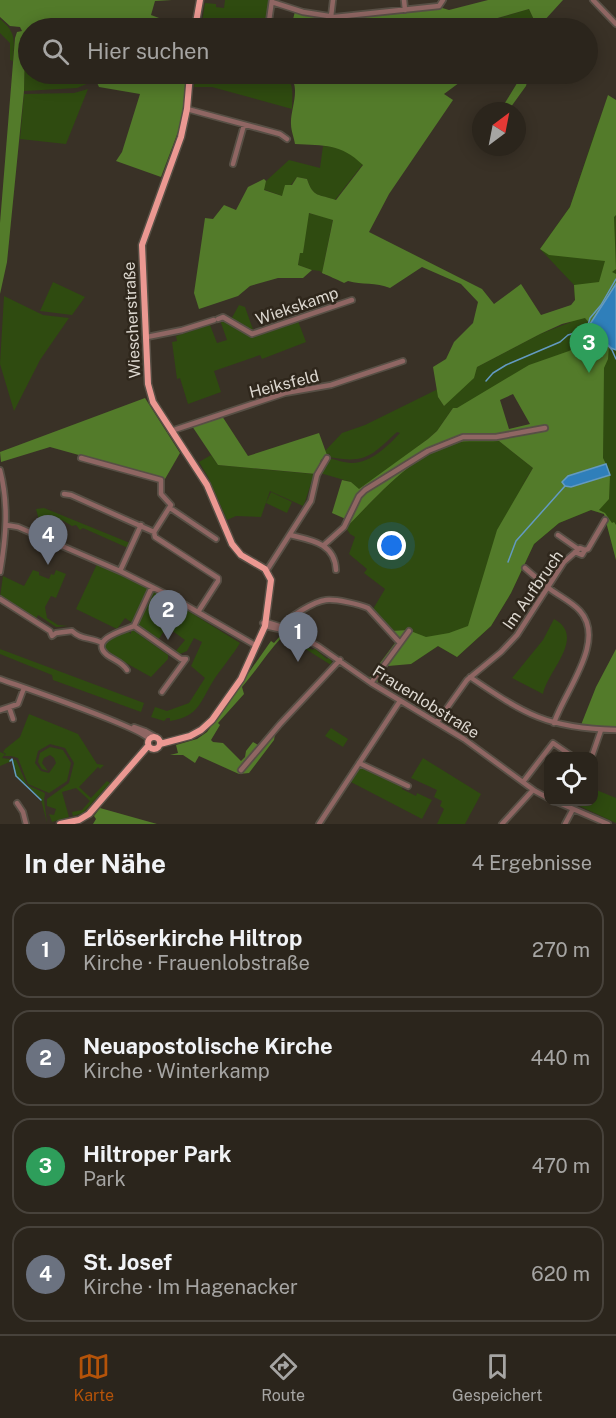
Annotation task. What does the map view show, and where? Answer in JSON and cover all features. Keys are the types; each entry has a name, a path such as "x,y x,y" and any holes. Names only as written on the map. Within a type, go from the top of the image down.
{"main road":[{"path":"197,18 200,0"},
{"name":"Wiescherstraße","path":"189,84 182,137 142,245 148,384 152,398 171,431 207,485 235,548 241,555 267,570"},
{"path":"60,824 79,820 89,814 154,742 186,738 208,725 238,681 256,646 265,622 271,580 267,570"}],"street":[{"path":"331,17 333,0"},
{"path":"404,0 405,10"},
{"path":"269,18 272,1 303,12 331,17 439,6 443,0"},
{"path":"593,0 616,24"},
{"path":"187,109 280,134 287,140"},
{"path":"233,164 244,125"},
{"name":"Wiekskamp","path":"147,337 182,330 223,317 252,334 352,300"},
{"name":"Heiksfeld","path":"171,431 285,393 331,385 403,361"},
{"path":"324,545 344,526 359,496 365,490 428,450 463,437 496,437 545,428"},
{"path":"81,458 161,480 161,494 171,504 154,532"},
{"path":"267,570 311,501 317,475 327,458"},
{"path":"0,470 6,525 0,572"},
{"path":"64,494 71,495 154,532 155,537 219,579 198,612"},
{"path":"170,508 216,539"},
{"name":"Im Aufbruch","path":"558,535 582,555 605,520"},
{"path":"6,525 18,527 120,571 256,646"},
{"path":"120,571 141,525"},
{"path":"290,535 309,538 324,545 333,555 336,570"},
{"name":"Im Aufbruch","path":"438,722 470,677 514,639 530,618 563,563 577,550"},
{"path":"525,568 580,611 586,622 589,639 586,654 561,703 554,723"},
{"path":"127,670 124,664 106,654 102,643 106,637 134,627 152,587"},
{"path":"0,599 50,631 52,636 56,633 70,631 78,637 94,638 102,643"},
{"path":"282,628 289,617 318,602 327,600 368,608 400,643"},
{"name":"Frauenlobstraße","path":"265,622 309,640 371,683 438,722 544,796"},
{"path":"134,627 181,659 186,659 162,692"},
{"path":"371,683 409,631"},
{"path":"241,770 279,724 340,660"},
{"path":"470,677 520,710 554,723 573,728 616,730"},
{"path":"0,679 119,724 146,730 154,742"},
{"path":"0,710 18,704 24,688"},
{"path":"319,824 400,701"},
{"path":"9,707 13,718"},
{"path":"593,752 601,730"},
{"path":"546,752 553,743 566,752"},
{"path":"523,782 544,755"},
{"path":"360,763 408,786"},
{"path":"502,824 533,790"},
{"path":"17,802 26,824"},
{"path":"568,806 608,824"},
{"path":"565,824 573,808"}],"green space":[{"path":"0,0 172,0 155,1 151,15 159,18 18,18 18,27 10,26 0,17"},
{"path":"225,0 271,0 268,18 203,18 205,3 216,4 216,7 224,8"},
{"path":"488,0 563,0 547,18 533,18 529,9 498,18 340,18 439,7 449,10"},
{"path":"529,9 533,18 499,18"},
{"path":"295,11 326,18 293,18"},
{"path":"0,19 12,33 13,61 10,60 10,43 0,33"},
{"path":"17,32 18,84 24,84 24,91 7,262 0,294 0,223"},
{"path":"24,84 86,84 77,88 24,91"},
{"path":"98,84 186,84 181,124 161,177 116,161 122,152 140,94 99,87"},
{"path":"194,84 290,84 292,109 212,87 194,87"},
{"path":"294,84 458,84 444,94 453,100 389,194 369,232 482,289 494,304 521,284 541,315 571,305 575,300 574,285 599,282 605,261 549,255 540,249 570,207 608,95 616,100 616,215 614,217 616,269 612,272 616,274 616,284 590,324 585,318 562,324 477,367 474,378 444,406 438,397 433,367 446,359 454,342 473,323 478,302 461,284 422,267 390,288 348,281 344,283 322,273 333,220 309,213 303,253 300,253 298,265 312,270 303,278 278,278 250,286 238,296 199,309 194,293 205,218 213,219 224,205 236,210 248,187 264,179 266,181 264,190 282,196 285,185 292,185 297,177 307,179 314,192 336,200 363,165 339,149 295,144 291,118"},
{"path":"517,84 526,84 514,102 505,102"},
{"path":"88,89 66,144 20,139 24,94 74,93"},
{"path":"616,115 616,560 604,514 591,510 559,523 534,544 511,593 491,626 457,657 438,646 411,664 408,630 390,631 373,609 385,589 364,573 367,569 349,554 355,537 346,528 410,466 424,456 452,443 499,441 533,468 520,488 549,446 566,353 453,408 437,431 428,439 359,490 351,482 320,473 327,458 352,463 366,460 385,448 400,433 397,432 374,452 360,458 329,457 330,453 327,455 325,451 342,433 365,425 438,389 438,397 444,406 477,367 540,334 571,322 575,300 574,285 540,249 570,207 598,123"},
{"path":"323,146 345,151 363,164 335,200 317,194 307,179 297,177 282,196 263,189 266,181 289,160 320,168"},
{"path":"308,213 333,219 322,273 298,265 300,252 303,252"},
{"path":"53,282 85,297 72,315 40,311"},
{"path":"4,296 43,315 69,318 40,360 14,411 0,364"},
{"path":"239,305 245,307 255,335 298,321 306,342 262,359 260,355 214,371 221,392 188,404 180,378 177,379 172,342 177,341 176,336 210,325 217,343 227,340 220,320 229,323"},
{"path":"599,335 609,345 608,359 604,368 603,458 606,464 569,476 571,487 610,475 609,499 599,510 605,513 616,525 616,560 604,514 591,510 559,523 534,544 511,593 491,626 457,657 438,646 411,664 388,666 376,684 368,679 398,639 390,631 408,630 426,637 449,633 468,626 497,530 533,468 499,441 452,443 424,456 410,466 346,528 348,520 332,513 342,480 351,482 359,489 428,439 437,431 453,408 457,408 529,365 569,351","holes":["513,394 530,424 509,429 500,400"]},
{"path":"145,398 180,453 165,479 50,447 1,462 0,452"},
{"path":"222,416 248,456 319,433 327,455 321,460 316,474 218,465 192,426"},
{"path":"211,455 218,465 314,474 303,506 270,491 261,517 236,516 227,520 199,462"},
{"path":"271,492 292,502 287,513 266,503"},
{"path":"44,508 130,543 128,548 83,528 80,530 76,525 72,526 62,520 59,523 48,515 40,524 36,509"},
{"path":"97,564 159,593 240,643 198,706 188,716 170,721 170,718 164,721 151,717 155,707 167,711 189,703 205,678 191,666 202,642 194,638 187,651 180,654 175,652 185,640 167,627 158,640 125,618 117,629 76,609"},
{"path":"33,570 49,579 56,570 66,574 56,598 51,596 45,607 47,618 58,625 68,626 56,627 38,615 36,619 0,597 3,576 24,586"},
{"path":"554,619 563,626 567,635 566,645 543,694 512,678 543,640"},
{"path":"133,630 168,655 168,659 151,677 105,649 105,642 111,637 128,631 131,634"},
{"path":"280,636 282,637 242,687 244,694 218,723 220,725 211,740 223,743 241,761 253,742 258,745 271,732 275,735 274,740 249,773 239,774 199,756 195,763 183,755 170,755 178,753 176,745 197,739 207,732 271,641 274,643"},
{"path":"289,636 313,650 314,648 327,659 329,657 331,665 288,638"},
{"path":"0,649 144,703 141,712 53,680 52,675 0,654"},
{"path":"616,649 616,727 581,725 596,687"},
{"path":"29,714 78,734 97,764 104,765 100,769 98,767 79,787 91,798 107,781 110,783 83,813 73,816 72,812 82,810 90,801 76,788 62,792 69,817 52,822 49,814 54,815 56,809 47,806 47,799 69,783 74,763 65,748 50,744 38,751 35,763 41,771 49,773 56,763 50,755 44,758 42,763 48,771 42,769 38,762 40,753 50,747 63,750 71,763 67,781 49,793 28,784 18,758 4,756 5,749 20,737"},
{"path":"331,728 348,739 343,747 325,736"},
{"path":"0,752 5,754 2,758 16,760 27,785 45,793 47,823 41,800 15,776 12,761 0,766"},
{"path":"423,758 481,794 465,824 437,824 444,809 440,806 442,801 434,797 437,790 411,778"},
{"path":"360,766 402,786 402,789 416,796 417,793 432,800 422,819 349,781"},
{"path":"598,791 616,798 616,823 579,806 598,806"},
{"path":"100,808 157,824 93,824 96,819 94,816"}],"water":[{"path":"616,284 616,350 611,348 591,328 590,324"},
{"path":"606,464 610,475 571,487 565,486 562,482 568,476"}],"waterway":[{"path":"616,279 601,305 590,318 588,325 590,332 604,341 616,359"},
{"path":"486,381 493,373 506,365 560,342 568,335 588,329"},
{"path":"578,344 583,340 583,332"},
{"path":"508,562 516,541 565,486"},
{"path":"10,761 12,759 16,776 41,800"}],"place":[{"name":"Hiltroper Park","path":"589,373"},
{"name":"St. Josef","path":"48,565"},
{"name":"Neuapostolische Kirche","path":"168,640"},
{"name":"Erlöserkirche Hiltrop","path":"298,662"}]}
